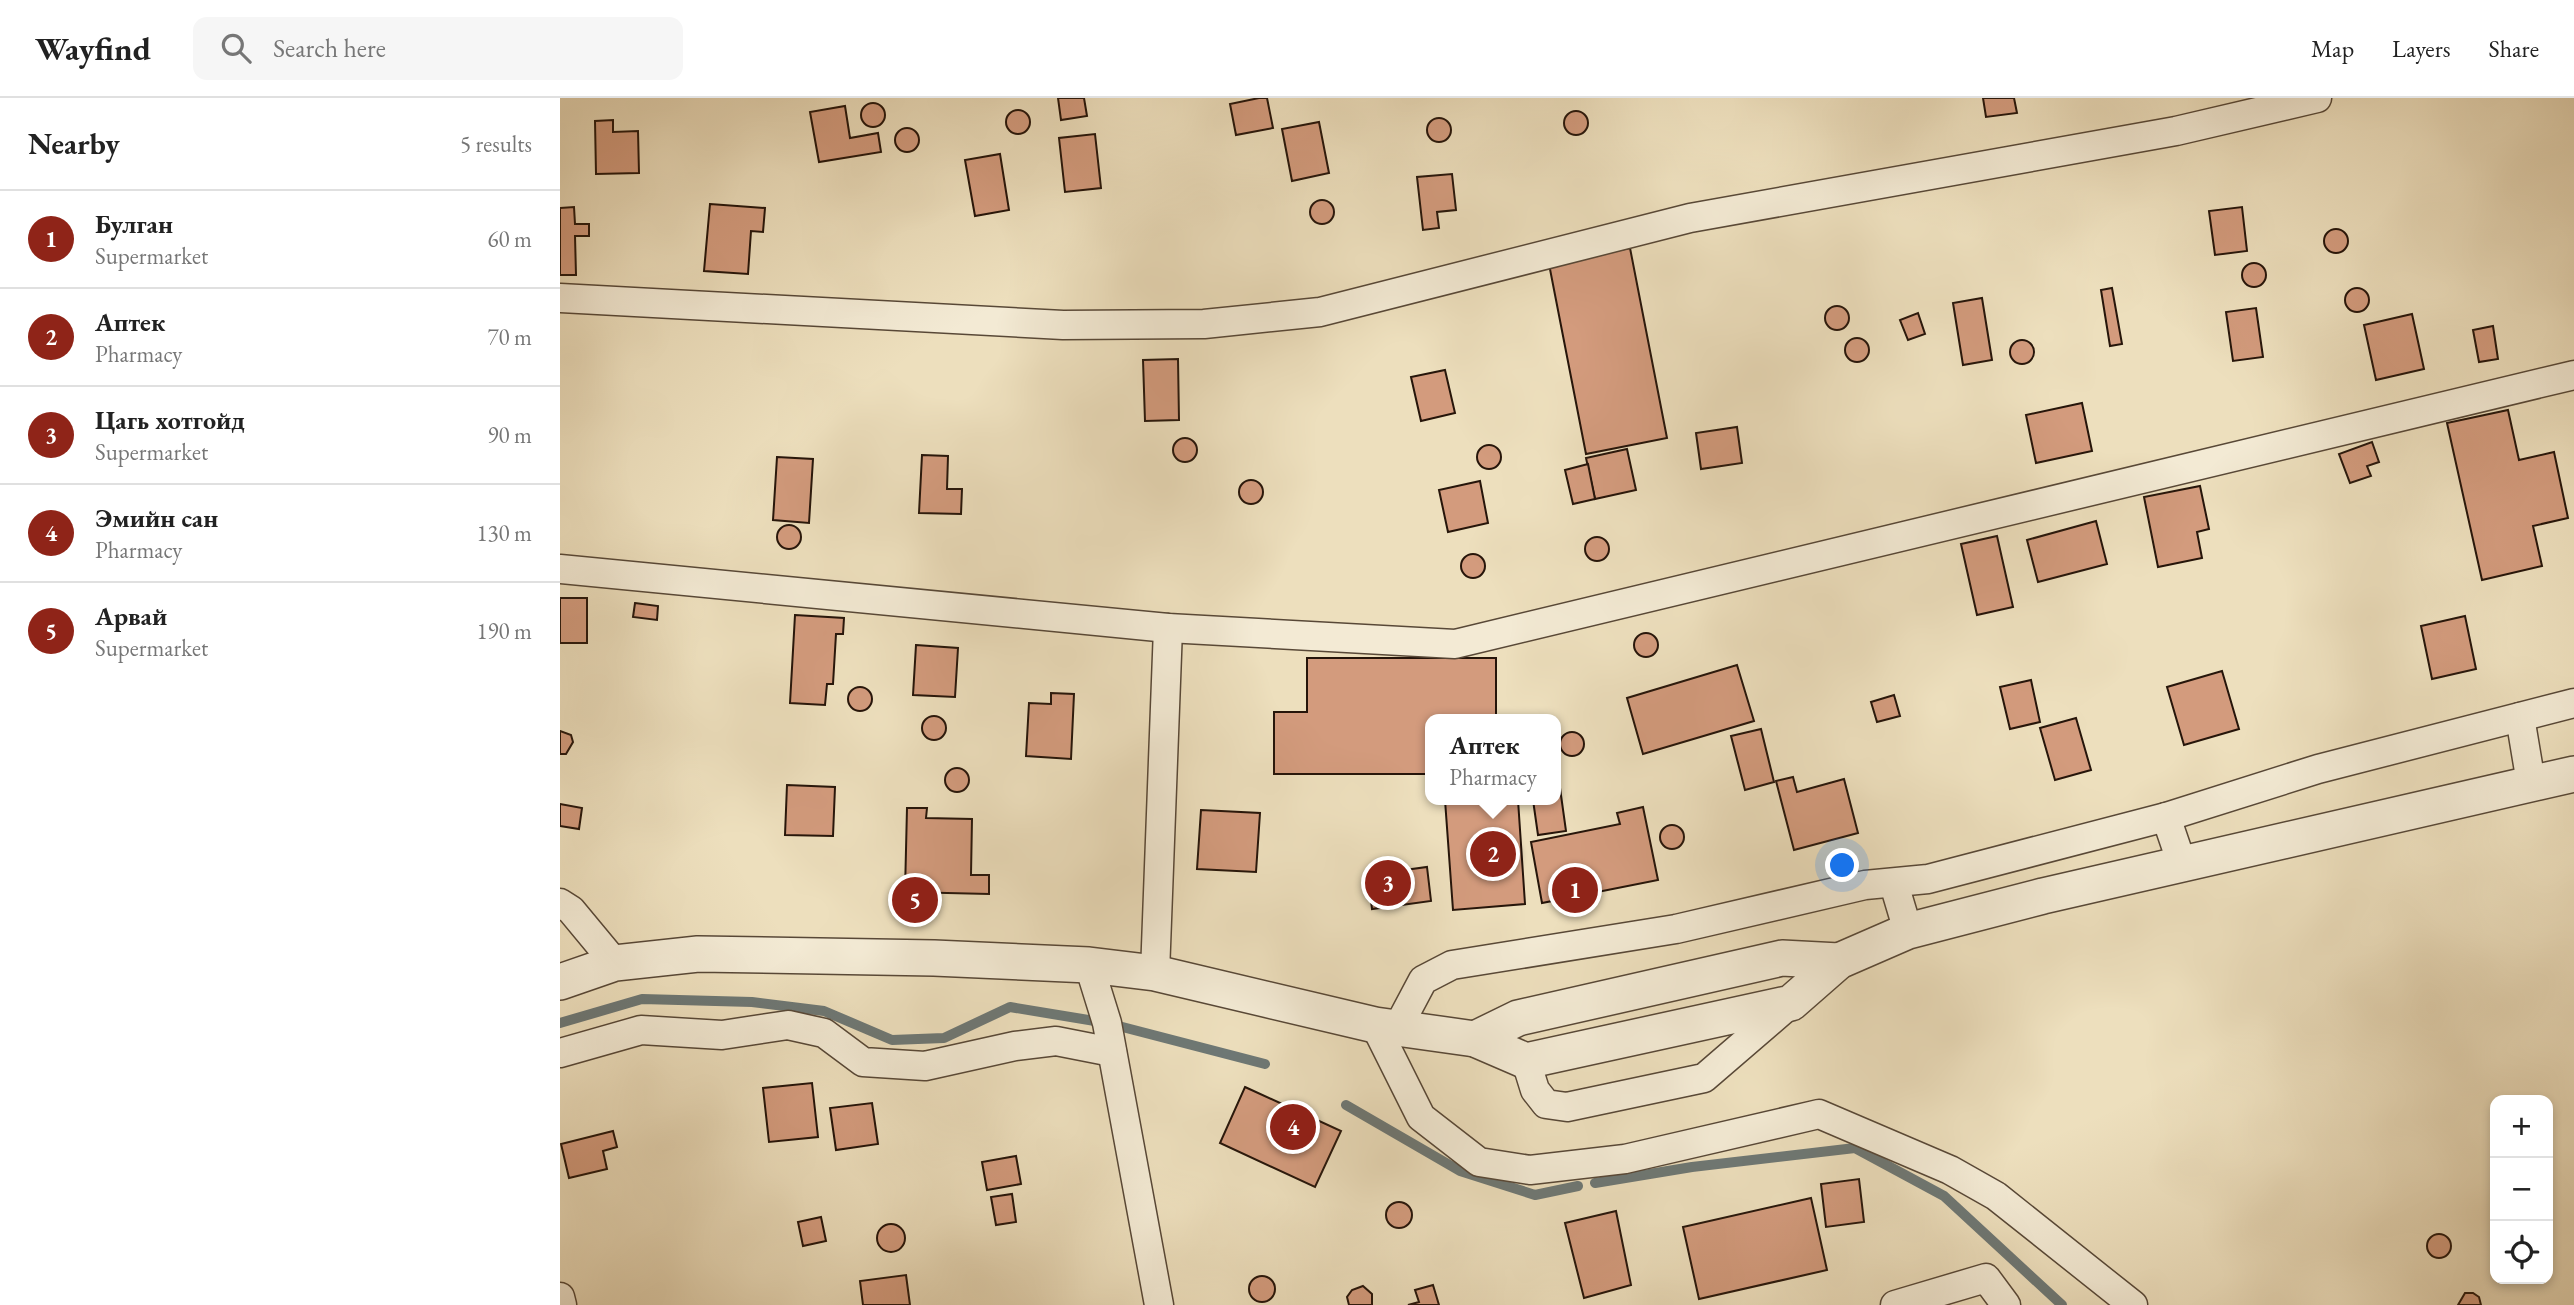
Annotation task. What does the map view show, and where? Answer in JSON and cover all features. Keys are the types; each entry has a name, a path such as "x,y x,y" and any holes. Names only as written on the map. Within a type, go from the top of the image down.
{"street":[{"path":"560,298 1063,325 1204,324 1320,312 1690,218 2176,131 2317,98"},
{"path":"560,569 1168,628 1455,644 2574,375"},
{"path":"1154,973 1168,628"},
{"path":"1386,1027 1423,980 1452,965 1675,929 1865,885 1928,879 2165,817 2318,769 2574,703"},
{"path":"2521,717 2531,783"},
{"path":"1526,1061 1535,1090 1546,1104 1567,1107 1704,1078 1839,961 1908,931 2182,864 2574,774"},
{"path":"2165,817 2182,864"},
{"path":"1894,884 1908,931"},
{"path":"560,903 571,910 615,962"},
{"path":"560,982 615,962 698,954 934,958 1089,965 1154,973 1386,1027 1475,1039 1526,1061 1791,1003"},
{"path":"1475,1039 1518,1018 1782,958 1839,961"},
{"path":"1089,965 1112,1052 1159,1305"},
{"path":"560,1053 641,1030 722,1035 788,1025 824,1033 863,1062 925,1066 1015,1046 1056,1041 1112,1052"},
{"path":"1386,1027 1422,1117 1479,1162 1530,1170 1625,1159 1819,1114 1950,1170 1996,1196 2133,1305"},
{"path":"1895,1305 1986,1278 2006,1305"},
{"path":"560,1297 562,1305"}],"building":[{"path":"1058,98 1084,98 1087,116 1061,120"},
{"path":"1267,98 1273,128 1236,135 1230,104"},
{"path":"1983,98 2014,98 2017,113 1986,117"},
{"path":"873,103 882,106 885,115 882,124 873,127 864,124 861,115 864,106"},
{"path":"845,106 850,138 878,133 881,152 819,162 810,112"},
{"path":"1018,110 1029,117 1030,122 1023,133 1018,134 1007,127 1006,122 1013,111"},
{"path":"1576,111 1587,118 1588,123 1581,134 1576,135 1565,128 1564,123 1571,112"},
{"path":"1439,118 1448,121 1451,130 1448,139 1439,142 1430,139 1427,130 1430,121"},
{"path":"613,120 613,132 638,131 639,173 596,174 595,121"},
{"path":"1319,122 1329,173 1292,181 1282,129"},
{"path":"907,128 918,135 919,140 912,151 907,152 896,145 895,140 902,129"},
{"path":"1095,134 1101,188 1065,192 1059,138"},
{"path":"1000,154 1009,210 975,216 965,160"},
{"path":"1452,174 1456,210 1437,212 1439,228 1423,230 1417,177"},
{"path":"1322,200 1333,207 1334,212 1327,223 1322,224 1311,217 1310,212 1317,201"},
{"path":"710,204 765,208 763,232 751,231 748,274 704,271"},
{"path":"574,207 575,224 589,224 589,236 575,236 576,275 560,275 560,208"},
{"path":"2242,207 2247,251 2215,255 2209,211"},
{"path":"2336,229 2345,232 2348,241 2345,250 2336,253 2327,250 2324,241 2327,232"},
{"path":"1630,248 1667,438 1586,454 1549,264"},
{"path":"2254,263 2263,266 2266,275 2263,284 2254,287 2245,284 2242,275 2245,266"},
{"path":"2112,288 2122,344 2110,346 2101,290"},
{"path":"2357,288 2368,295 2369,300 2362,311 2357,312 2346,305 2345,300 2352,289"},
{"path":"1982,298 1992,360 1963,365 1953,303"},
{"path":"1837,306 1848,313 1849,318 1842,329 1837,330 1826,323 1825,318 1832,307"},
{"path":"2256,308 2263,357 2233,361 2226,312"},
{"path":"1918,313 1925,334 1908,340 1900,320"},
{"path":"2412,314 2424,369 2376,380 2364,325"},
{"path":"2493,326 2498,359 2479,362 2473,330"},
{"path":"1857,338 1868,345 1869,350 1862,361 1857,362 1846,355 1845,350 1852,339"},
{"path":"2022,340 2033,347 2034,352 2027,363 2022,364 2011,357 2010,352 2017,341"},
{"path":"1178,359 1179,420 1145,421 1143,360"},
{"path":"1445,370 1455,413 1421,421 1411,377"},
{"path":"2082,403 2092,451 2036,463 2026,415"},
{"path":"2508,410 2519,460 2554,452 2568,518 2533,526 2542,566 2482,580 2447,423"},
{"path":"1737,427 1742,463 1701,469 1696,433"},
{"path":"1185,438 1196,445 1197,450 1190,461 1185,462 1174,455 1173,450 1180,439"},
{"path":"2372,442 2379,462 2367,466 2371,476 2350,483 2339,454"},
{"path":"1489,445 1498,448 1501,457 1498,466 1489,469 1480,466 1477,457 1480,448"},
{"path":"1627,449 1636,490 1595,499 1586,458"},
{"path":"922,455 948,456 947,489 962,489 961,514 919,513"},
{"path":"777,457 813,459 809,523 773,520"},
{"path":"1588,464 1595,499 1573,504 1565,470"},
{"path":"1251,480 1262,487 1263,492 1256,503 1251,504 1240,497 1239,492 1246,481"},
{"path":"1480,481 1488,523 1448,532 1439,490"},
{"path":"2200,486 2209,529 2197,532 2202,558 2158,567 2144,497"},
{"path":"2096,521 2107,564 2038,582 2027,540"},
{"path":"789,525 797,529 801,537 797,545 789,549 781,545 777,537 781,529"},
{"path":"1997,536 2013,607 1977,615 1961,544"},
{"path":"1597,537 1608,544 1609,549 1602,560 1597,561 1586,554 1585,549 1592,538"},
{"path":"1473,554 1482,557 1485,566 1482,575 1473,578 1464,575 1461,566 1464,557"},
{"path":"560,598 587,598 587,643 560,643"},
{"path":"635,603 658,606 657,620 633,617"},
{"path":"795,615 844,618 843,634 836,634 833,684 827,684 825,705 790,703"},
{"path":"2465,616 2476,669 2432,679 2421,626"},
{"path":"1646,633 1654,637 1658,645 1654,653 1646,657 1638,653 1634,645 1638,637"},
{"path":"916,645 958,648 955,697 913,695"},
{"path":"1307,658 1496,658 1496,714 1425,714 1425,774 1274,774 1274,712 1307,712"},
{"path":"1737,665 1754,721 1643,754 1627,698"},
{"path":"2222,671 2239,729 2184,745 2167,687"},
{"path":"2031,680 2040,722 2010,729 2000,687"},
{"path":"860,687 871,694 872,699 865,710 860,711 849,704 848,699 855,688"},
{"path":"1051,693 1074,694 1071,759 1026,756 1029,703 1051,704"},
{"path":"1894,695 1900,716 1877,722 1871,702"},
{"path":"934,716 945,723 946,728 939,739 934,740 923,733 922,728 929,717"},
{"path":"2076,718 2091,770 2055,780 2040,728"},
{"path":"1761,729 1774,782 1745,790 1731,736"},
{"path":"560,731 571,735 573,742 566,754 560,754"},
{"path":"1577,733 1583,739 1581,753 1572,756 1563,753 1563,735"},
{"path":"957,768 966,771 969,780 966,789 957,792 948,789 945,780 948,771"},
{"path":"1793,777 1797,792 1844,779 1858,833 1794,850 1776,781"},
{"path":"787,785 835,787 833,836 785,835"},
{"path":"1561,795 1566,831 1538,835 1534,805 1561,805"},
{"path":"560,804 582,808 579,829 560,826"},
{"path":"1445,805 1518,805 1525,904 1453,910"},
{"path":"1643,807 1658,880 1542,903 1531,842 1620,824 1617,813"},
{"path":"907,808 927,808 926,818 972,819 971,875 989,875 989,894 905,892"},
{"path":"1201,810 1260,813 1256,872 1197,869"},
{"path":"1672,825 1681,828 1684,837 1681,846 1672,849 1663,846 1660,837 1663,828"},
{"path":"1427,867 1431,901 1372,909 1368,875"},
{"path":"812,1083 818,1137 769,1142 763,1088"},
{"path":"1245,1087 1341,1131 1315,1187 1220,1143"},
{"path":"872,1103 878,1144 836,1150 830,1108"},
{"path":"613,1131 617,1147 603,1151 607,1169 569,1178 561,1144"},
{"path":"1016,1156 1021,1184 987,1190 982,1162"},
{"path":"1859,1179 1864,1222 1826,1227 1821,1184"},
{"path":"1012,1194 1016,1222 996,1225 991,1197"},
{"path":"1811,1198 1827,1270 1699,1299 1683,1227"},
{"path":"1399,1202 1408,1206 1412,1215 1408,1224 1399,1228 1390,1224 1386,1215 1390,1206"},
{"path":"1616,1211 1631,1285 1584,1298 1565,1223"},
{"path":"821,1217 826,1241 803,1246 798,1222"},
{"path":"891,1224 901,1228 905,1238 901,1248 891,1252 881,1248 877,1238 881,1228"},
{"path":"2439,1234 2448,1237 2451,1246 2448,1255 2439,1258 2430,1255 2427,1246 2430,1237"},
{"path":"906,1275 910,1305 863,1305 860,1281"},
{"path":"1262,1276 1271,1280 1275,1289 1271,1298 1262,1302 1253,1298 1249,1289 1253,1280"},
{"path":"1433,1285 1439,1305 1408,1305 1419,1302 1415,1290"},
{"path":"1363,1286 1372,1294 1372,1305 1349,1305 1347,1297 1352,1290"},
{"path":"2465,1293 2473,1293 2479,1297 2481,1305 2458,1305"}],"waterway":[{"path":"560,1023 642,999 752,1002 824,1011 892,1040 944,1038 1010,1007 1107,1023 1265,1064"},
{"path":"1346,1105 1460,1171 1535,1195 1578,1186"},
{"path":"1595,1183 1692,1167 1855,1148 1944,1196 2062,1305"}],"place":[{"name":"Аптек","path":"1493,854"},
{"name":"Цагь хотгойд","path":"1388,883"},
{"name":"Булган","path":"1575,890"},
{"name":"Арвай","path":"915,900"},
{"name":"Эмийн сан","path":"1293,1127"}]}
